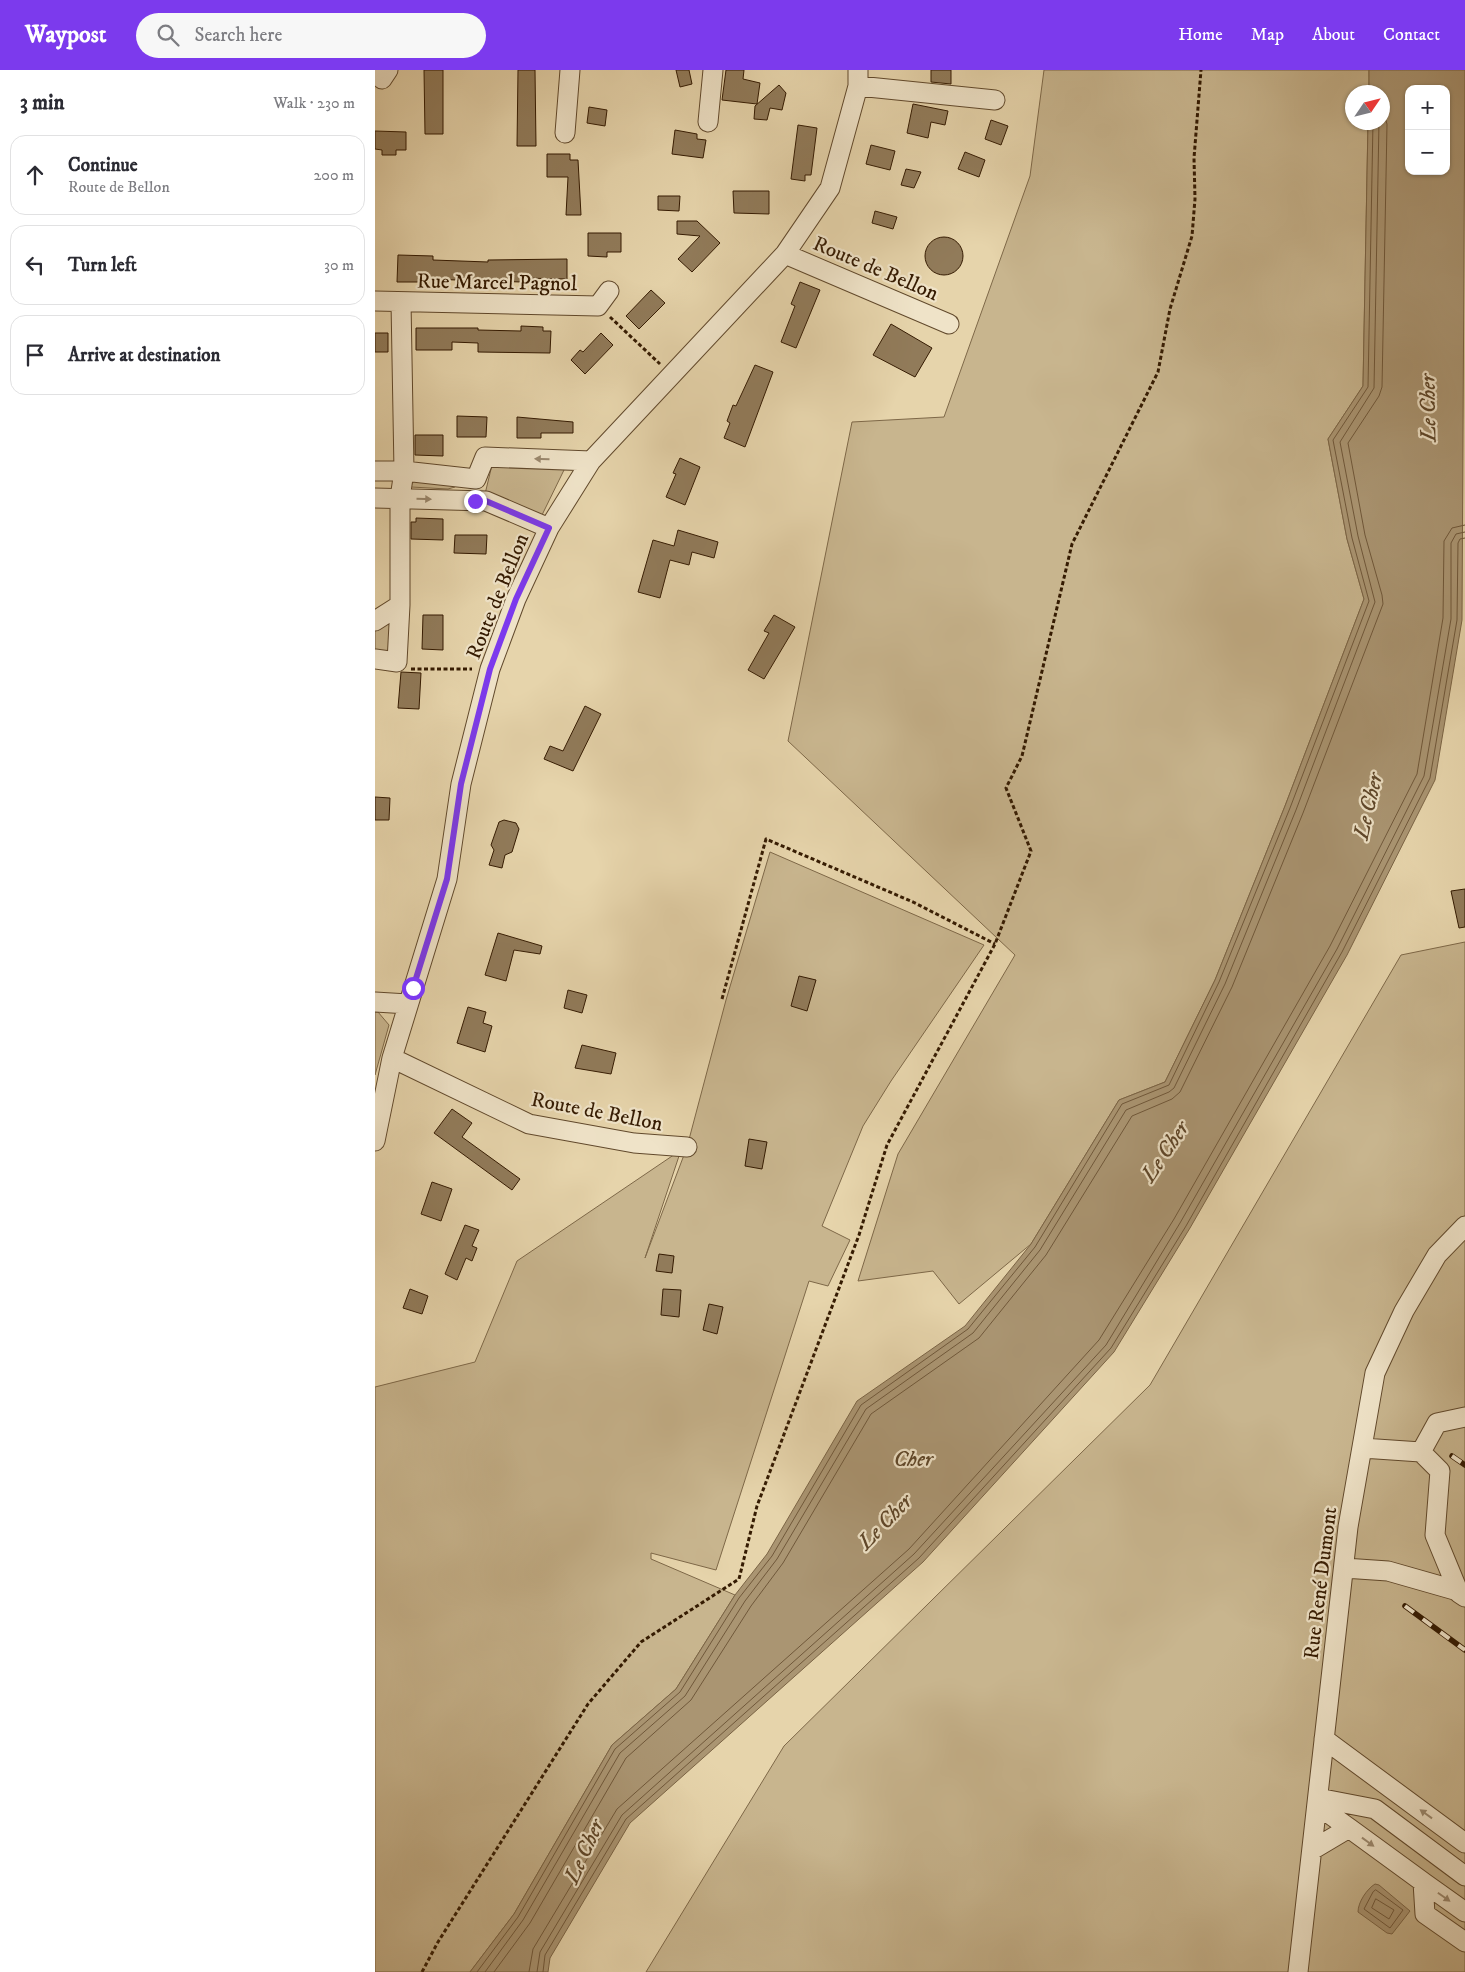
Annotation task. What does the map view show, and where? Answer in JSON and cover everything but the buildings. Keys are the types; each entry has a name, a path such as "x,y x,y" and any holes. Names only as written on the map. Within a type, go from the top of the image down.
{"street":[{"path":"375,74 382,79 389,70"},
{"path":"565,133 571,70"},
{"path":"708,122 713,70"},
{"path":"858,78 995,100"},
{"name":"Route de Bellon","path":"375,1141 392,1058 447,879 461,784 490,669 516,599 549,528 591,461 785,254 831,188 858,78"},
{"name":"Route de Bellon","path":"785,254 949,324"},
{"name":"Rue Marcel Pagnol","path":"375,301 598,306 609,291"},
{"path":"375,659 397,662 400,604 400,498 404,471 401,302"},
{"path":"475,501 476,479 485,457 591,461"},
{"path":"375,472 404,471 476,479"},
{"path":"375,498 486,501 549,528"},
{"path":"375,621 400,604"},
{"path":"375,1002 408,1004"},
{"name":"Route de Bellon","path":"392,1058 529,1124 634,1143 687,1147"},
{"name":"Rue René Dumont","path":"1298,1972 1344,1568 1375,1373 1404,1311 1437,1255 1465,1226"},
{"path":"1421,1452 1437,1423 1465,1416"},
{"path":"1362,1448 1421,1452 1440,1471 1435,1535 1463,1595"},
{"path":"1344,1568 1388,1571 1463,1595"},
{"path":"1324,1739 1465,1843"},
{"path":"1317,1802 1349,1828 1465,1912"},
{"path":"1317,1802 1375,1809 1465,1876"},
{"path":"1312,1850 1349,1828"},
{"path":"1423,1882 1425,1914 1465,1942"}],"path":[{"path":"422,1972 437,1942 588,1704 641,1642 739,1579 757,1506 859,1235 887,1146 995,944 1031,851 1006,788 1022,756 1072,544 1158,372 1170,309 1192,236 1195,199 1194,158 1201,70"},
{"path":"598,306 672,374"},
{"path":"397,662 404,669 490,669"},
{"path":"722,999 766,839 913,902 995,944"}],"shaded area":[{"path":"1044,70 1369,70 1369,85 1345,85 1345,130 1368,130 1363,386 1328,439 1347,539 1364,599 1285,806 1215,980 1165,1082 1119,1100 1031,1244 959,1304 933,1271 858,1281 898,1154 1015,955 788,741 852,422 944,417 1030,176"},
{"path":"559,463 564,470 542,515 485,494 492,465"},
{"path":"418,479 452,481 455,487 448,489 411,487 412,483"},
{"path":"391,621 388,654 375,653 375,630"},
{"path":"770,852 984,945 891,1081 863,1126 822,1226 850,1240 828,1286 809,1281 716,1570 651,1553 651,1559 735,1595 676,1689 612,1745 514,1914 470,1972 375,1972 375,1387 475,1362 517,1261 681,1150 645,1258 687,1147 726,1000"},
{"path":"1465,942 1465,1972 646,1972 784,1746 1150,1385 1401,955"},
{"path":"375,1012 378,1012 389,1025 375,1075"}],"water":[{"name":"Cher","path":"1369,70 1465,70 1462,620 1435,780 1347,955 1190,1228 1114,1352 923,1562 630,1823 550,1958 548,1972 470,1972 514,1914 612,1745 676,1689 735,1595 767,1554 857,1401 965,1326 1031,1244 1119,1100 1165,1082 1215,980 1285,806 1364,599 1347,539 1328,439 1363,386 1368,130 1390,130 1390,85 1369,85"},
{"path":"1375,1884 1379,1885 1410,1911 1392,1934 1387,1933 1358,1912 1363,1896"}],"railway":[{"path":"1452,1456 1465,1465"},
{"path":"1405,1606 1465,1650"}],"route":[{"path":"413,988 447,879 461,784 490,669 516,599 549,528 486,501 475,501"}],"water label":[{"name":"Le Cher","path":"1427,408"},
{"name":"Le Cher","path":"1367,806"},
{"name":"Le Cher","path":"1164,1151"},
{"name":"Le Cher","path":"884,1521"},
{"name":"Le Cher","path":"583,1851"}]}
